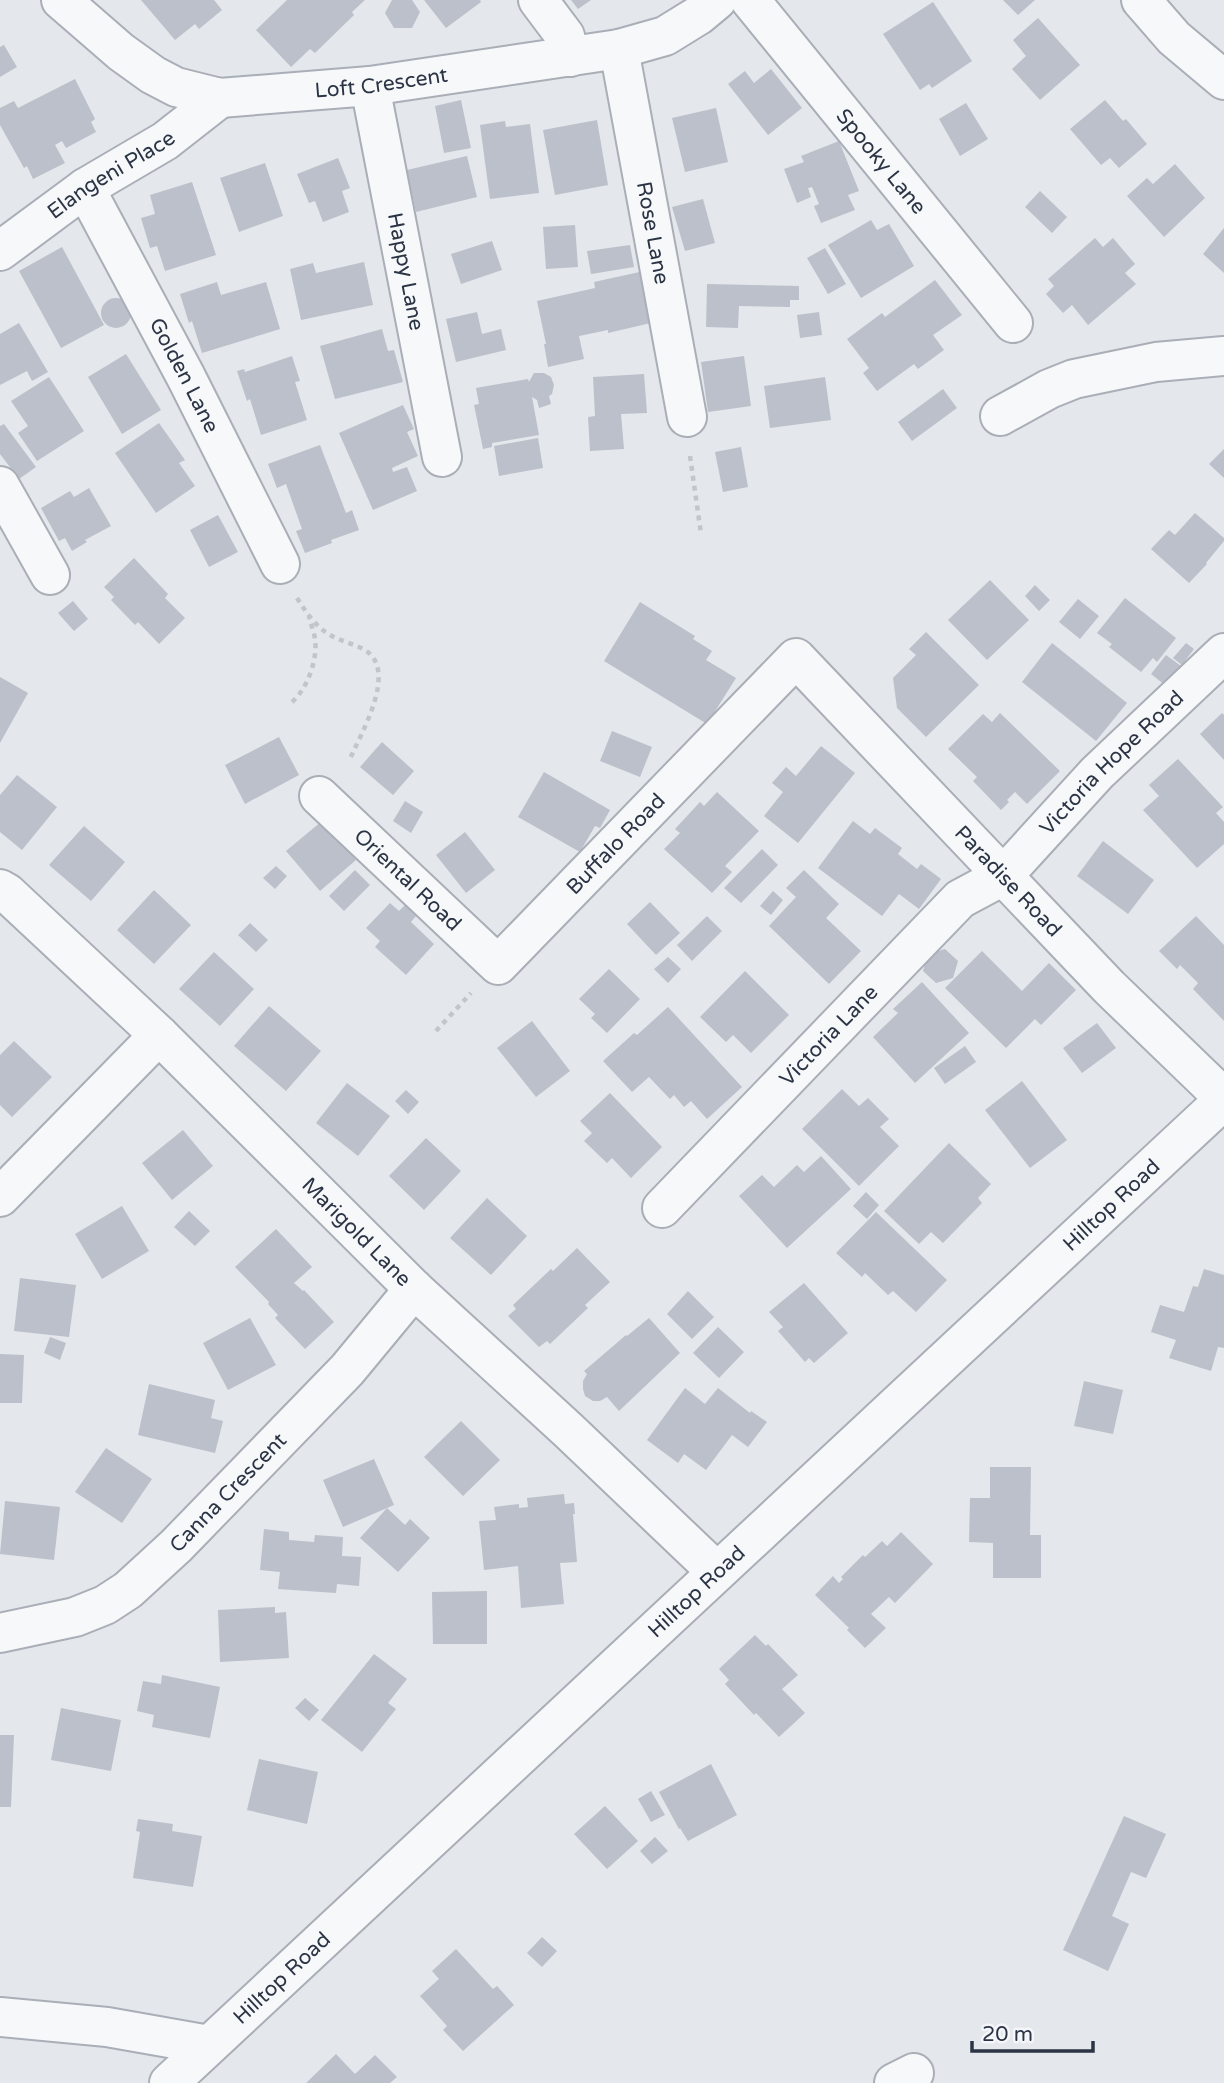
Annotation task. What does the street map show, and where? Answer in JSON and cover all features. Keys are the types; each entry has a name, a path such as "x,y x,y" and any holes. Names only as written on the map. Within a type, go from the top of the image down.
{"street":[{"name":"Loft Crescent","path":"61,0 121,52 153,75 176,87 220,98 370,86 619,49 665,36 699,15 716,0"},
{"path":"538,0 565,36 570,57"},
{"name":"Spooky Lane","path":"750,0 1013,323"},
{"path":"1141,0 1174,38 1224,80"},
{"name":"Rose Lane","path":"619,49 687,417"},
{"name":"Happy Lane","path":"370,86 442,457"},
{"name":"Elangeni Place","path":"0,251 85,188 165,141 220,98"},
{"name":"Golden Lane","path":"85,188 186,377 280,564"},
{"path":"1000,416 1049,389 1074,379 1156,362 1224,356"},
{"path":"0,486 50,575"},
{"name":"Victoria Hope Road","path":"1003,876 1097,773 1224,653"},
{"name":"Paradise Road","path":"796,658 1109,987 1224,1099"},
{"name":"Buffalo Road","path":"498,965 796,658"},
{"name":"Oriental Road","path":"319,796 498,965"},
{"name":"Victoria Lane","path":"662,1208 960,899 1003,876"},
{"name":"Marigold Lane","path":"0,890 159,1035 414,1289 716,1571"},
{"path":"0,1196 159,1035"},
{"name":"Hilltop Road","path":"169,2083 1224,1099"},
{"name":"Canna Crescent","path":"0,1633 75,1617 105,1605 128,1590 176,1546 347,1370 414,1289"},
{"path":"0,2017 107,2027 209,2045"}],"path":[{"path":"687,417 701,534"},
{"path":"280,564 309,616 316,641 309,678 299,696 292,702"},
{"path":"309,616 329,634 365,650 377,665 377,699 349,761"},
{"path":"436,1031 498,965"}],"building":[{"path":"141,0 214,0 222,10 199,29 195,24 175,40"},
{"path":"287,0 365,0 352,12 354,15 315,53 310,49 291,67 256,30"},
{"path":"392,0 412,0 420,12 412,28 394,28 385,13"},
{"path":"424,0 480,0 481,2 446,28"},
{"path":"571,0 591,0 578,9"},
{"path":"1003,0 1035,0 1018,15"},
{"path":"933,2 972,61 932,88 929,84 920,90 883,34"},
{"path":"1038,18 1080,65 1040,100 1012,69 1026,56 1013,40"},
{"path":"4,45 17,67 0,77 0,47"},
{"path":"771,69 802,108 768,135 728,84 745,71 754,83"},
{"path":"75,79 95,119 91,122 96,132 66,148 62,141 55,145 65,163 33,179 0,125 0,108 14,101 18,108"},
{"path":"461,100 471,148 444,153 435,106"},
{"path":"1105,100 1147,144 1119,168 1110,158 1101,165 1070,129"},
{"path":"966,103 988,139 960,156 939,119"},
{"path":"716,108 728,162 685,172 672,118"},
{"path":"597,120 608,185 555,195 543,130"},
{"path":"505,121 506,127 530,124 539,193 490,199 480,125"},
{"path":"839,141 859,191 848,195 855,210 821,223 814,206 819,204 812,187 808,188 811,197 797,203 784,169 804,162 801,156"},
{"path":"467,156 477,197 416,212 407,170"},
{"path":"338,158 350,188 342,191 349,212 323,222 315,201 309,203 297,174"},
{"path":"265,163 283,216 239,232 220,178"},
{"path":"1175,164 1205,198 1164,237 1127,196 1147,178 1153,184"},
{"path":"192,182 216,255 165,271 157,246 150,248 141,218 155,214 150,195"},
{"path":"1040,191 1067,217 1052,233 1025,207"},
{"path":"703,199 715,243 685,251 672,207"},
{"path":"871,220 877,230 889,224 914,266 861,298 828,245"},
{"path":"575,225 578,267 546,269 543,227"},
{"path":"1224,228 1224,273 1203,254"},
{"path":"1095,238 1103,247 1113,238 1135,264 1125,273 1136,284 1088,325 1072,305 1063,313 1046,294 1054,286 1048,279"},
{"path":"492,241 502,270 461,284 451,254"},
{"path":"630,245 634,267 591,274 587,251"},
{"path":"62,247 104,325 61,348 19,271"},
{"path":"825,248 846,284 828,294 807,258"},
{"path":"364,262 373,305 301,320 290,269 313,263 316,273"},
{"path":"644,271 655,322 608,333 608,330 579,336 584,359 548,367 537,301 595,288 594,282"},
{"path":"935,280 962,315 933,335 944,350 918,369 914,364 877,391 863,373 869,368 847,339 882,313 885,317"},
{"path":"217,282 221,295 266,282 280,329 202,353 180,294"},
{"path":"707,284 799,286 799,300 790,300 790,307 739,306 738,328 706,327"},
{"path":"116,298 127,302 131,313 127,324 116,328 105,324 101,313 105,302"},
{"path":"477,312 482,334 501,329 506,350 456,362 446,319"},
{"path":"819,312 822,335 800,338 797,315"},
{"path":"19,323 48,372 32,381 27,371 0,385 0,334"},
{"path":"382,329 388,351 394,350 403,382 335,399 320,346"},
{"path":"126,354 161,410 122,434 88,377"},
{"path":"292,356 300,381 295,382 307,420 261,435 250,399 247,401 237,371 244,369 245,372"},
{"path":"744,356 751,406 708,412 701,362"},
{"path":"534,373 544,373 551,377 554,385 549,396 551,404 539,408 537,400 532,397 539,435 492,443 492,447 483,449 474,405 479,404 476,388 528,379 529,382"},
{"path":"644,374 647,413 621,414 624,449 590,451 588,417 595,416 593,377"},
{"path":"49,377 84,431 37,461 18,433 28,426 11,401"},
{"path":"825,377 831,420 770,428 764,386"},
{"path":"943,389 957,408 912,441 898,422"},
{"path":"403,405 414,429 407,432 418,456 392,468 393,472 407,467 417,491 373,510 339,433"},
{"path":"159,423 185,460 179,463 195,486 156,513 115,453"},
{"path":"4,424 36,467 19,479 0,454 0,426"},
{"path":"538,438 543,468 499,476 494,446"},
{"path":"320,445 346,513 352,510 359,530 305,553 296,531 302,529 286,484 277,488 268,464"},
{"path":"741,447 748,487 723,492 715,452"},
{"path":"1224,449 1224,478 1209,464"},
{"path":"89,488 111,526 85,540 87,542 72,551 65,538 59,541 41,508 70,491 74,497"},
{"path":"1195,513 1224,538 1224,541 1189,583 1151,549 1169,530 1175,535"},
{"path":"218,515 238,552 209,567 190,530"},
{"path":"134,558 168,594 165,598 185,618 159,644 138,622 135,625 111,600 114,597 104,587"},
{"path":"990,580 1029,620 987,660 948,620"},
{"path":"1035,585 1050,600 1039,611 1025,596"},
{"path":"1125,598 1176,638 1157,662 1153,658 1141,672 1109,647 1112,644 1097,633"},
{"path":"1078,599 1099,616 1080,639 1059,622"},
{"path":"73,601 88,619 74,631 58,613"},
{"path":"640,602 695,636 693,639 712,651 706,660 736,678 707,724 604,661"},
{"path":"926,632 979,685 926,737 897,708 893,678 916,655 909,649"},
{"path":"1052,643 1127,703 1096,741 1022,682"},
{"path":"1186,643 1194,649 1182,665 1173,658"},
{"path":"1166,655 1181,666 1173,677 1170,689 1151,674"},
{"path":"0,677 28,693 0,743"},
{"path":"1000,713 1060,771 1027,804 1015,792 1001,810 973,781 977,777 948,749 983,714 992,722"},
{"path":"1222,713 1224,715 1224,760 1200,734"},
{"path":"612,731 652,747 640,777 600,761"},
{"path":"279,737 299,775 245,804 225,765"},
{"path":"382,742 414,771 393,795 360,767"},
{"path":"821,746 855,773 798,843 764,816 783,792 772,783 786,767 796,776"},
{"path":"1178,759 1223,807 1216,813 1224,822 1224,844 1197,868 1143,810 1159,796 1149,785"},
{"path":"544,772 610,810 600,828 595,826 580,852 518,817"},
{"path":"17,775 57,807 22,850 0,832 0,795"},
{"path":"717,792 759,831 725,866 732,872 712,893 664,849 680,833 675,829 700,802 704,806"},
{"path":"405,801 423,812 411,833 393,821"},
{"path":"322,821 356,860 320,891 286,851"},
{"path":"853,821 870,834 875,828 902,848 898,854 917,869 921,864 941,879 919,909 899,894 882,916 818,868"},
{"path":"84,826 125,862 91,901 49,865"},
{"path":"465,832 495,870 466,893 436,855"},
{"path":"1103,841 1154,880 1128,914 1077,876"},
{"path":"762,849 778,865 741,903 724,888"},
{"path":"276,866 287,876 275,889 263,878"},
{"path":"355,870 370,885 344,911 329,896"},
{"path":"804,870 839,904 826,918 861,951 829,984 769,926 796,897 786,888"},
{"path":"154,890 191,925 154,964 117,930"},
{"path":"773,891 783,900 771,915 760,906"},
{"path":"650,902 680,933 656,955 627,924"},
{"path":"390,903 399,911 405,905 416,916 411,922 434,944 406,975 375,947 380,941 366,928"},
{"path":"707,916 722,931 692,961 677,945"},
{"path":"1196,916 1224,945 1224,1021 1193,989 1198,983 1180,965 1177,969 1159,951"},
{"path":"250,923 268,940 256,952 238,935"},
{"path":"945,949 958,961 953,978 936,983 923,971 928,954"},
{"path":"982,951 1022,991 1049,963 1076,990 1041,1025 1035,1019 1006,1048 945,988"},
{"path":"214,952 254,989 220,1026 179,989"},
{"path":"668,957 681,969 668,983 654,969"},
{"path":"609,969 640,999 607,1033 591,1018 595,1014 579,999"},
{"path":"745,971 789,1015 751,1053 733,1035 726,1042 700,1017"},
{"path":"922,982 969,1033 915,1083 873,1037 898,1013 893,1009"},
{"path":"269,1006 321,1051 286,1091 234,1046"},
{"path":"668,1007 742,1087 707,1119 691,1101 684,1107 674,1095 670,1099 649,1077 632,1092 603,1061"},
{"path":"532,1021 570,1071 536,1097 497,1048"},
{"path":"1097,1023 1116,1048 1082,1073 1063,1048"},
{"path":"14,1041 52,1077 12,1117 0,1105 0,1055"},
{"path":"965,1046 976,1062 945,1084 934,1068"},
{"path":"1022,1081 1067,1140 1030,1168 985,1110"},
{"path":"347,1083 390,1116 358,1156 316,1123"},
{"path":"842,1089 859,1106 868,1098 889,1119 880,1127 899,1146 859,1186 802,1129"},
{"path":"406,1090 419,1102 408,1114 395,1101"},
{"path":"610,1093 662,1147 631,1178 612,1158 607,1163 584,1141 592,1133 580,1121"},
{"path":"183,1130 213,1166 172,1200 142,1163"},
{"path":"426,1138 461,1171 424,1210 389,1176"},
{"path":"949,1143 991,1184 978,1198 982,1203 943,1243 931,1232 919,1244 884,1211"},
{"path":"821,1156 851,1189 787,1248 739,1196 762,1175 774,1187 797,1165 804,1172"},
{"path":"866,1192 879,1205 867,1219 853,1206"},
{"path":"487,1198 527,1236 491,1275 450,1238"},
{"path":"122,1206 149,1251 102,1279 75,1234"},
{"path":"189,1211 210,1231 195,1246 174,1227"},
{"path":"876,1212 947,1280 916,1312 893,1291 888,1295 865,1273 862,1277 836,1253"},
{"path":"276,1229 312,1267 294,1283 334,1322 305,1349 275,1318 278,1315 269,1302 235,1267"},
{"path":"577,1248 610,1282 585,1305 588,1308 550,1344 547,1341 539,1347 508,1316 516,1309 513,1305"},
{"path":"1204,1269 1224,1275 1224,1348 1218,1347 1211,1371 1169,1358 1176,1340 1151,1332 1160,1305 1184,1312 1193,1286 1198,1287"},
{"path":"20,1278 76,1285 69,1337 14,1331"},
{"path":"804,1283 848,1333 814,1363 809,1358 805,1362 778,1331 783,1327 769,1312"},
{"path":"688,1291 714,1317 692,1339 667,1314"},
{"path":"250,1318 276,1365 228,1390 203,1343"},
{"path":"649,1318 680,1353 619,1411 607,1397 593,1401 585,1396 583,1381 587,1374 584,1371"},
{"path":"718,1327 744,1352 719,1378 693,1353"},
{"path":"50,1337 66,1343 60,1360 44,1353"},
{"path":"0,1354 24,1355 22,1403 0,1403"},
{"path":"1084,1381 1123,1390 1113,1434 1074,1426"},
{"path":"149,1384 215,1400 211,1418 223,1421 215,1453 138,1435"},
{"path":"685,1388 705,1404 718,1388 750,1413 751,1411 767,1422 748,1447 732,1435 706,1470 684,1454 678,1463 647,1440"},
{"path":"461,1421 500,1460 463,1496 424,1457"},
{"path":"106,1448 152,1479 122,1523 75,1492"},
{"path":"374,1459 394,1505 343,1527 323,1480"},
{"path":"990,1467 1031,1467 1030,1535 1041,1535 1041,1578 993,1578 993,1543 969,1542 970,1498 990,1498"},
{"path":"564,1494 565,1504 574,1503 577,1562 560,1563 564,1604 521,1608 518,1566 484,1570 479,1521 496,1520 494,1507 519,1504 519,1508 528,1507 527,1498"},
{"path":"5,1501 60,1507 54,1560 0,1554"},
{"path":"387,1508 405,1525 410,1519 430,1538 398,1572 360,1538"},
{"path":"264,1529 289,1532 289,1540 314,1542 315,1535 343,1537 342,1556 361,1557 359,1586 337,1584 336,1593 278,1589 280,1572 260,1570"},
{"path":"901,1532 933,1564 895,1603 889,1597 871,1614 886,1628 865,1648 815,1595 833,1576 839,1583 843,1579 841,1577 863,1555 865,1557 882,1541 887,1546"},
{"path":"487,1591 487,1644 433,1644 432,1592"},
{"path":"275,1607 275,1613 286,1612 289,1658 220,1662 218,1610"},
{"path":"755,1635 766,1646 768,1644 798,1675 782,1689 805,1713 779,1737 725,1684 729,1680 719,1669"},
{"path":"374,1654 407,1679 388,1703 396,1709 362,1752 321,1720"},
{"path":"162,1675 220,1687 210,1738 152,1727 154,1715 137,1711 143,1681 161,1684"},
{"path":"305,1698 319,1710 309,1721 295,1708"},
{"path":"61,1708 121,1720 111,1771 51,1760"},
{"path":"0,1735 14,1735 11,1807 0,1807"},
{"path":"259,1759 318,1772 307,1824 247,1810"},
{"path":"711,1764 737,1815 688,1841 659,1792"},
{"path":"651,1791 665,1815 651,1822 638,1799"},
{"path":"605,1806 638,1841 607,1869 574,1834"},
{"path":"1124,1816 1166,1834 1146,1878 1131,1872 1112,1916 1129,1924 1108,1971 1063,1950"},
{"path":"138,1819 173,1824 172,1831 202,1836 193,1887 133,1878 140,1832 136,1831"},
{"path":"655,1837 668,1851 652,1864 640,1851"},
{"path":"542,1937 557,1951 542,1967 527,1953"},
{"path":"456,1949 493,1989 497,1986 514,2005 463,2051 443,2030 447,2026 420,1996 439,1979 432,1971"},
{"path":"336,2054 355,2074 375,2055 397,2077 390,2083 306,2083"}]}
